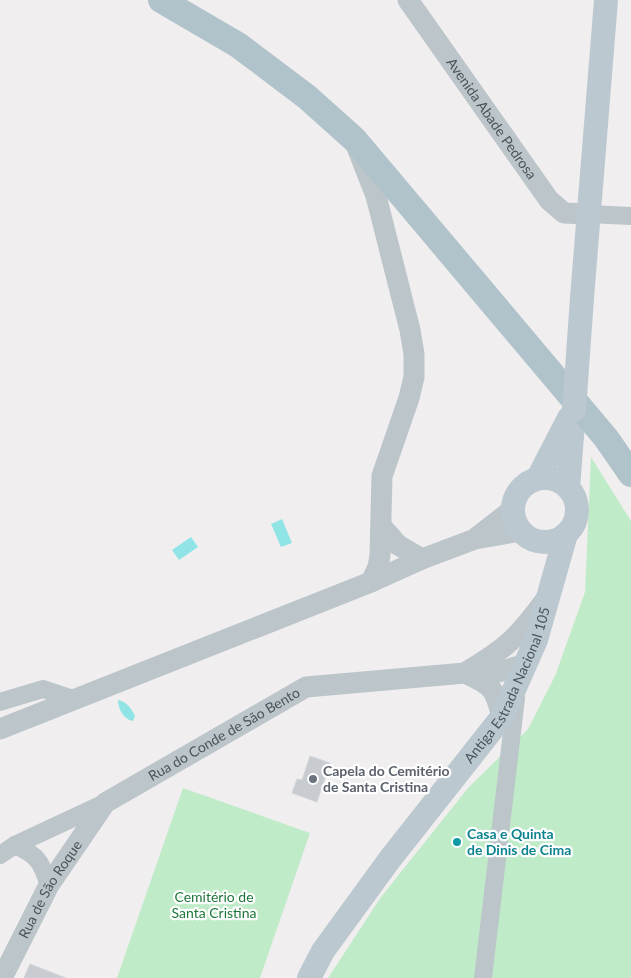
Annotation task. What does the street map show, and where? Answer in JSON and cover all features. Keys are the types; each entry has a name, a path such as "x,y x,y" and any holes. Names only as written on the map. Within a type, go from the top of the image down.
{"main road":[{"path":"161,0 238,44 307,97 355,140 606,438 631,474"},
{"path":"568,488 562,452 574,410 606,0"},
{"path":"550,588 523,527 514,500 519,490 527,483 538,478 562,452"},
{"path":"523,527 557,540 572,527 577,508 574,497 568,488 559,481 538,478"},
{"name":"Antiga Estrada Nacional 105","path":"309,978 322,952 390,859 502,717 536,640 566,534"}],"street":[{"name":"Avenida Abade Pedrosa","path":"408,0 549,200 564,213 588,214"},
{"path":"355,140 376,196 410,330 414,354 414,377 409,398 382,476 382,528 379,561 370,582"},
{"path":"588,214 631,216"},
{"path":"0,729 370,582 422,559 475,539 523,527"},
{"path":"382,528 398,545 422,559"},
{"path":"465,673 495,656 519,635 550,588"},
{"path":"483,978 522,673 495,656"},
{"path":"465,673 488,684 496,693 502,717"},
{"name":"Rua do Conde de São Bento","path":"7,850 105,803 306,688 465,673 522,673"},
{"path":"0,702 43,689 73,699"},
{"name":"Rua de São Roque","path":"2,978 49,885 105,803"},
{"path":"7,850 33,854 42,866 49,885"}],"green space":[{"path":"591,457 631,521 631,978 328,978 381,897 468,788 528,729 555,676 585,592"},
{"name":"Cemitério de Santa Cristina","path":"183,788 310,833 260,978 117,978"}],"water":[{"path":"282,519 292,543 281,547 271,524"},
{"path":"191,537 198,547 179,560 172,550"},
{"path":"118,700 124,702 130,708 135,716 133,721 127,719 122,714"}],"building":[{"name":"Capela do Cemitério de Santa Cristina","path":"310,756 330,763 317,802 292,793 297,779 302,780"},
{"path":"30,964 66,978 24,978"}],"place":[{"name":"Capela do Cemitério de Santa Cristina","path":"313,779"},
{"name":"Casa e Quinta de Dinis de Cima","path":"457,842"}]}
